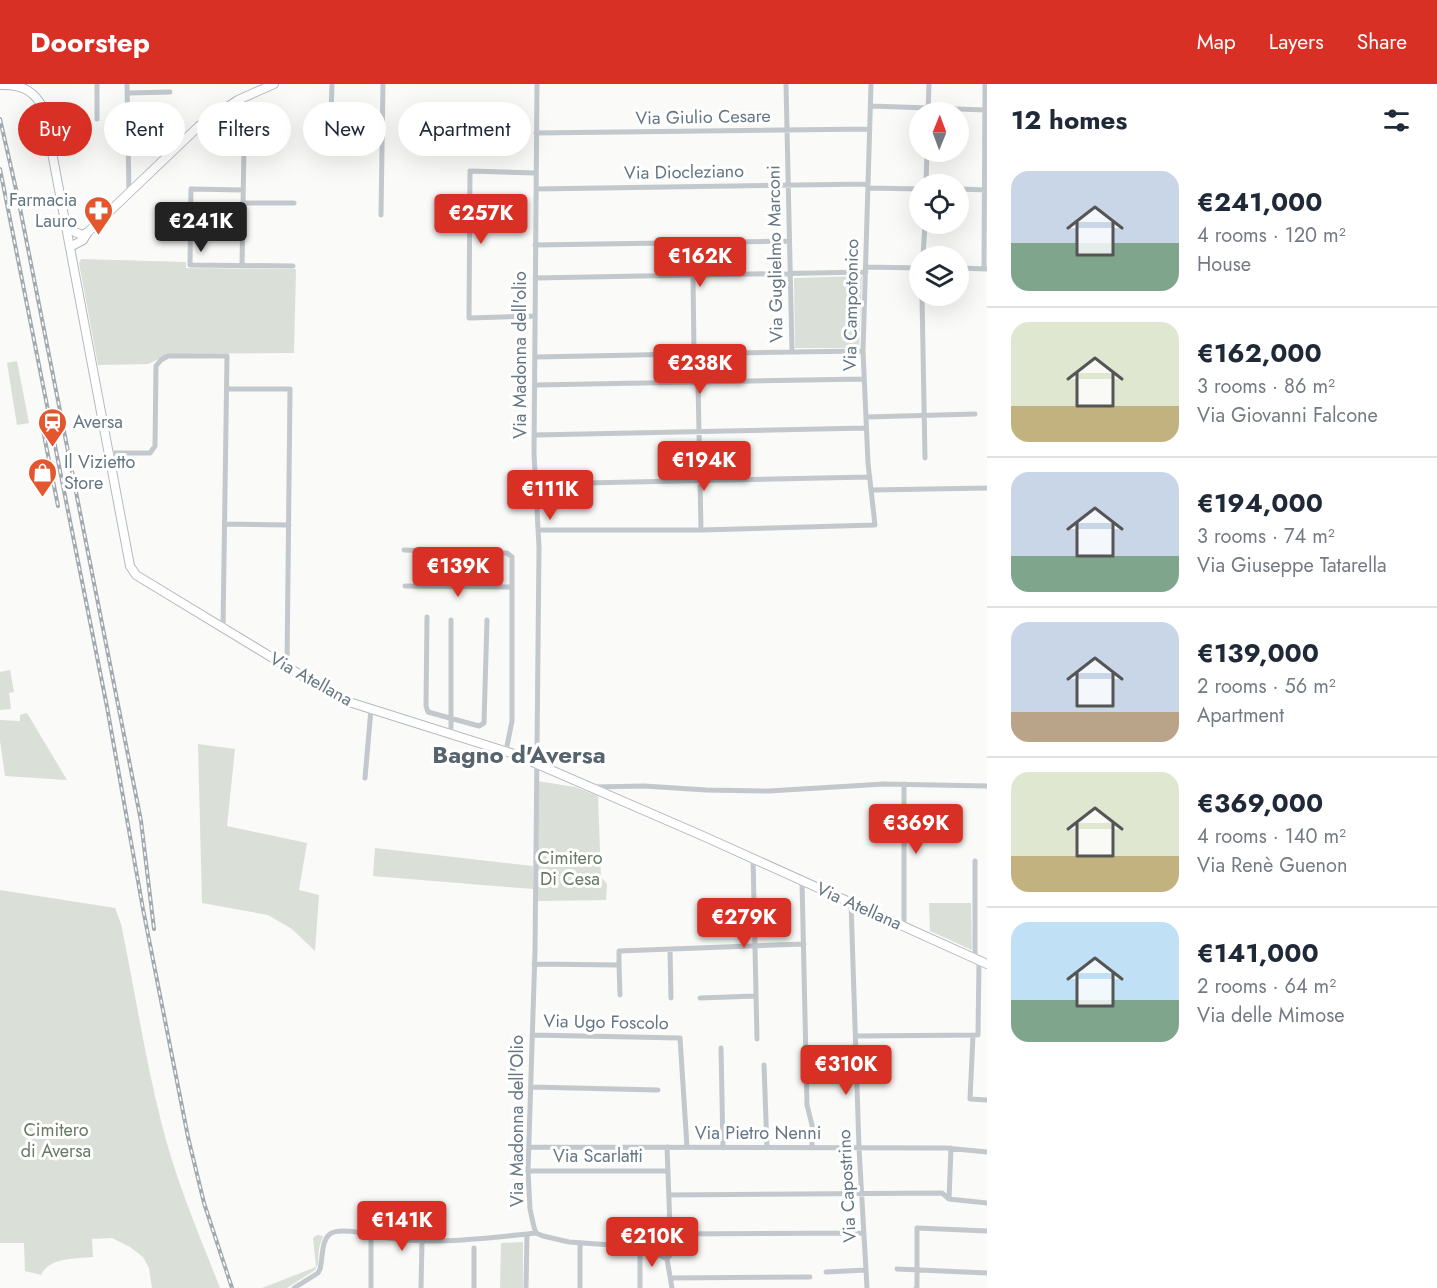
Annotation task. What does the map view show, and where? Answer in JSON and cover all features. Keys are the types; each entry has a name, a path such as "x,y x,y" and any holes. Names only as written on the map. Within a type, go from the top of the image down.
{"main road":[{"path":"72,258 84,236 199,126 238,100 274,84"},
{"name":"Via Atellana","path":"0,86 20,85 32,91 42,104 126,550 130,566 136,575 327,691 349,702 451,733 536,763 980,961"},
{"path":"66,228 84,236"},
{"path":"69,243 84,236"}],"street":[{"path":"97,84 97,119"},
{"path":"127,84 129,192"},
{"path":"331,102 332,84"},
{"path":"381,215 383,84"},
{"name":"Via Madonna dell'olio","path":"535,951 539,530 535,435 537,84"},
{"name":"Via Guglielmo Marconi","path":"786,84 792,352 863,351"},
{"name":"Via Campotonico","path":"700,530 875,525 866,428 863,351 871,84"},
{"path":"928,102 929,84"},
{"path":"969,268 985,269 985,84"},
{"path":"127,93 170,92"},
{"path":"238,100 243,124 242,266"},
{"path":"871,106 909,109"},
{"path":"969,110 986,110"},
{"name":"Via Giulio Cesare","path":"536,133 870,129"},
{"path":"535,316 469,318 469,307 470,171 536,173"},
{"name":"Via Diocleziano","path":"536,189 788,185 909,188"},
{"path":"243,190 191,189 190,266 293,267"},
{"path":"969,189 985,190"},
{"path":"243,203 294,204"},
{"path":"535,245 789,241"},
{"path":"535,278 790,275 909,268"},
{"path":"693,276 694,354"},
{"path":"922,306 925,458"},
{"path":"536,357 792,352"},
{"path":"108,453 150,453 153,451 155,446 156,366 161,360 168,356 227,356 223,628"},
{"path":"536,385 864,379"},
{"path":"539,530 700,530 698,383"},
{"path":"227,388 290,389 287,667"},
{"path":"866,417 975,414"},
{"path":"535,435 866,428"},
{"path":"537,484 870,477"},
{"path":"872,490 987,488"},
{"path":"225,524 289,525"},
{"path":"404,550 507,554 512,557 512,722 506,751"},
{"path":"405,586 512,588"},
{"path":"427,617 426,706 428,712 479,726 484,723 487,620"},
{"path":"451,620 451,733"},
{"path":"365,778 371,709"},
{"path":"904,784 904,926"},
{"path":"592,787 644,786 706,790 769,790 904,784 987,786"},
{"path":"753,858 757,1039"},
{"path":"855,1036 978,1035 980,961 975,861"},
{"path":"802,880 807,1105 812,1125 812,1148"},
{"name":"Via Capostrino","path":"851,903 859,1148 867,1288"},
{"path":"620,995 619,951 804,945"},
{"path":"670,950 671,998"},
{"name":"Via Madonna dell'Olio","path":"535,951 528,1171 530,1209 536,1233"},
{"path":"534,964 619,965"},
{"path":"700,998 756,996"},
{"name":"Via Ugo Foscolo","path":"532,1035 680,1038 687,1147"},
{"path":"973,1035 970,1099 987,1100"},
{"path":"721,1048 723,1148"},
{"path":"764,1065 767,1148"},
{"path":"531,1088 658,1090"},
{"name":"Via Pietro Nenni","path":"530,1147 951,1149 987,1152"},
{"path":"667,1147 671,1234 671,1254 667,1259"},
{"path":"949,1199 951,1149"},
{"name":"Via Scarlatti","path":"528,1171 668,1171"},
{"path":"669,1195 942,1193 949,1199 987,1203"},
{"path":"916,1288 917,1228 987,1230"},
{"path":"294,1288 313,1277 320,1269 323,1247 328,1235 333,1232 422,1241 474,1240 536,1233 549,1238 580,1243 640,1247 667,1259"},
{"path":"671,1234 864,1233"},
{"path":"526,1288 527,1234"},
{"path":"371,1235 371,1288"},
{"path":"421,1288 422,1241"},
{"path":"580,1243 580,1288"},
{"path":"640,1247 640,1288"},
{"path":"474,1248 474,1288"},
{"path":"667,1259 672,1288"},
{"path":"897,1269 987,1273"},
{"path":"826,1272 866,1270"},
{"path":"671,1278 810,1277"}],"green space":[{"path":"81,259 186,262 186,268 296,269 294,353 170,354 148,364 98,365 79,263"},
{"path":"862,276 859,348 795,348 794,278"},
{"path":"17,361 29,423 17,425 7,363"},
{"path":"10,670 14,692 9,693 11,709 0,710 0,672"},
{"path":"27,713 67,780 5,776 0,741 0,720 20,721 20,715"},
{"path":"198,744 235,749 227,826 307,843 299,890 319,895 315,951 292,929 268,915 202,903"},
{"name":"Cimitero Di Cesa","path":"537,781 575,787 598,796 601,877 607,884 606,900 538,901"},
{"path":"375,848 533,866 533,889 373,876"},
{"name":"Cimitero di Aversa","path":"0,890 115,908 121,924 150,1075 168,1146 188,1207 220,1288 152,1288 149,1268 143,1257 112,1238 92,1239 93,1257 56,1262 45,1269 41,1275 25,1271 24,1243 0,1243"},
{"path":"929,903 971,903 972,950 930,931"},
{"path":"317,1235 323,1236 319,1248 318,1264 315,1270 287,1288 262,1288 316,1267 313,1238"},
{"path":"523,1242 523,1288 500,1288 501,1243"}],"railway":[{"path":"0,119 18,198 141,821 154,929"},
{"path":"0,169 107,707 143,909 188,1137 204,1203 232,1288"},
{"path":"43,430 58,506"}],"place":[{"name":"Farmacia Lauro","path":"98,236"},
{"name":"Aversa","path":"52,448"},
{"name":"Il Vizietto Store","path":"43,498"}],"district":[{"name":"Bagno d'Aversa","path":"519,754"}]}
